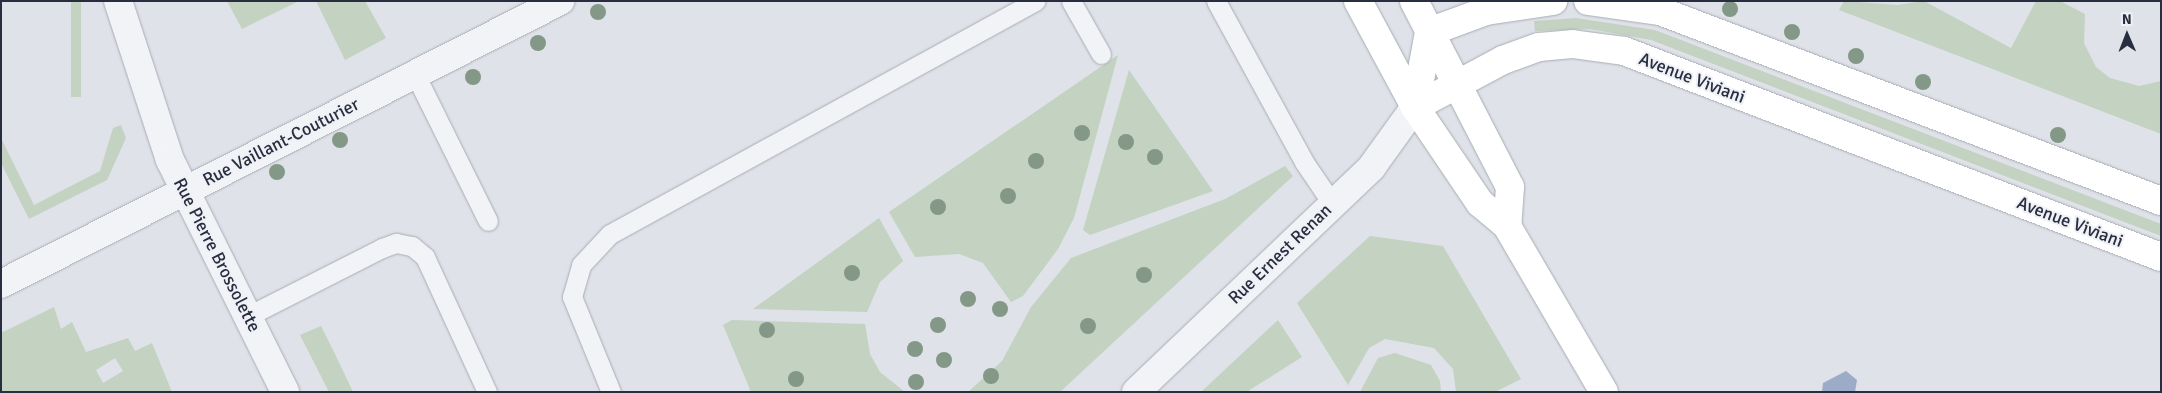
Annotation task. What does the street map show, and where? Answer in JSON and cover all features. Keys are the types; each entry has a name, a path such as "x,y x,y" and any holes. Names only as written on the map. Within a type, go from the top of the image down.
{"street":[{"name":"Rue Pierre Brossolette","path":"118,1 184,191 285,392"},
{"name":"Rue Vaillant-Couturier","path":"1,284 560,1"},
{"path":"1358,1 1415,107 1480,203 1508,226 1604,392"},
{"path":"1414,1 1454,86 1510,187 1508,226"},
{"path":"1429,32 1486,12 1553,1"},
{"path":"1588,1 1660,11 2161,201"},
{"path":"1415,107 1429,32"},
{"name":"Avenue Viviani","path":"1415,107 1503,60 1539,47 1572,44 1624,51 2161,257"},
{"name":"Rue Ernest Renan","path":"1136,392 1332,203 1371,168 1415,107"}],"lane":[{"path":"611,392 572,297 581,265 610,234 1034,1"},
{"path":"1071,1 1101,54"},
{"path":"1216,1 1304,162 1332,203"},
{"path":"416,74 488,221"},
{"path":"248,316 382,248 396,243 412,246 425,257 488,392"}],"green space":[{"path":"71,1 81,1 81,97 71,97"},
{"path":"227,1 299,1 242,29"},
{"path":"316,1 365,1 386,38 345,60"},
{"path":"1844,1 1897,5 1924,1 2011,48 2036,1 2060,1 2085,14 2084,43 2096,67 2110,78 2139,86 2161,81 2161,134 1839,10"},
{"path":"1576,18 1655,30 2161,224 2161,236 1651,40 1590,29 1535,31 1534,21"},
{"path":"1118,55 1074,218 1058,249 1023,296 1011,302 983,263 959,254 915,257 889,212"},
{"path":"1129,70 1213,191 1090,235 1083,230"},
{"path":"121,125 126,138 107,180 29,219 1,163 1,138 34,205 100,171 113,128"},
{"path":"1285,166 1293,176 1060,392 968,392 1002,361 1031,307 1071,258 1225,199"},
{"path":"879,218 903,261 880,282 867,312 753,309"},
{"path":"1370,236 1443,246 1521,379 1495,392 1456,392 1453,369 1434,348 1385,339 1369,348 1348,385 1297,303"},
{"path":"54,307 61,329 72,322 86,352 128,338 135,351 152,343 172,392 1,392 1,333","holes":["115,358 123,371 103,383 96,370"]},
{"path":"732,320 865,324 870,354 880,372 905,392 751,392 723,325"},
{"path":"1278,320 1302,357 1248,391 1201,392"},
{"path":"321,326 353,392 329,392 300,335"},
{"path":"1395,353 1431,365 1440,381 1441,392 1360,392 1378,358"}],"water":[{"path":"1846,371 1857,380 1855,392 1822,392 1823,383"}]}
